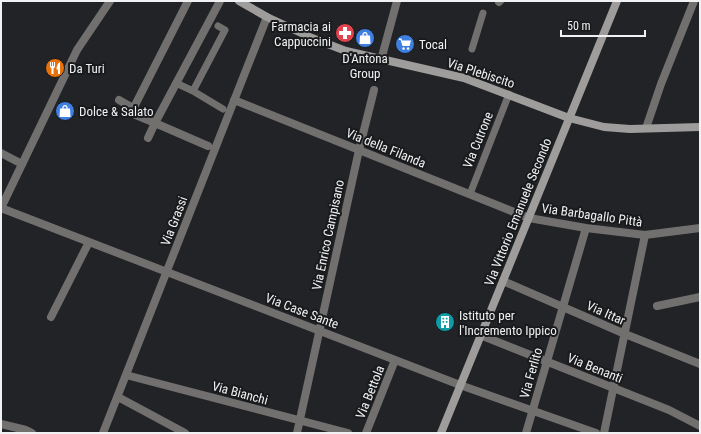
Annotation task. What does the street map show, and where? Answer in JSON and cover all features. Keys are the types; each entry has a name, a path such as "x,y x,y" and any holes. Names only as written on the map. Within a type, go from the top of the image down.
{"main road":[{"name":"Via Plebiscito","path":"239,1 312,38 346,51 464,78 569,118 604,127 646,128 700,126"},
{"name":"Via Vittorio Emanuele Secondo","path":"441,433 617,1"}],"street":[{"path":"1,208 77,50 110,1"},
{"path":"188,1 131,113 208,146"},
{"path":"148,138 220,1"},
{"path":"381,60 397,1"},
{"path":"646,128 661,84 694,1"},
{"path":"472,49 483,13"},
{"name":"Via Grassi","path":"104,433 267,16"},
{"path":"193,91 225,30 218,26"},
{"path":"176,83 193,91 223,109"},
{"name":"Via Enrico Campisano","path":"297,433 359,150 374,90"},
{"name":"Via Cutrone","path":"470,194 509,94"},
{"path":"120,100 134,108"},
{"name":"Via della Filanda","path":"234,100 529,218"},
{"path":"1,153 22,164"},
{"name":"Via Case Sante","path":"1,208 460,385 596,433"},
{"name":"Via Barbagallo Pittà","path":"529,218 586,228 645,235 700,228"},
{"name":"Via Ferlito","path":"526,433 586,228"},
{"path":"604,433 645,235"},
{"path":"51,317 90,242"},
{"name":"Via Ittar","path":"503,281 625,334 700,364"},
{"path":"657,306 700,297"},
{"name":"Via Benanti","path":"480,335 669,410 700,426"},
{"name":"Via Bettola","path":"366,433 396,360"},
{"name":"Via Bianchi","path":"126,375 348,433"},
{"path":"118,397 186,433"},
{"path":"1,424 26,430 32,433"}],"place":[{"name":"Farmacia ai Cappuccini","path":"345,33"},
{"name":"D'Antona Group","path":"365,38"},
{"name":"Tocal","path":"405,44"},
{"name":"Da Turi","path":"55,68"},
{"name":"Dolce & Salato","path":"65,111"},
{"name":"Istituto per l'Incremento Ippico","path":"445,322"}]}
